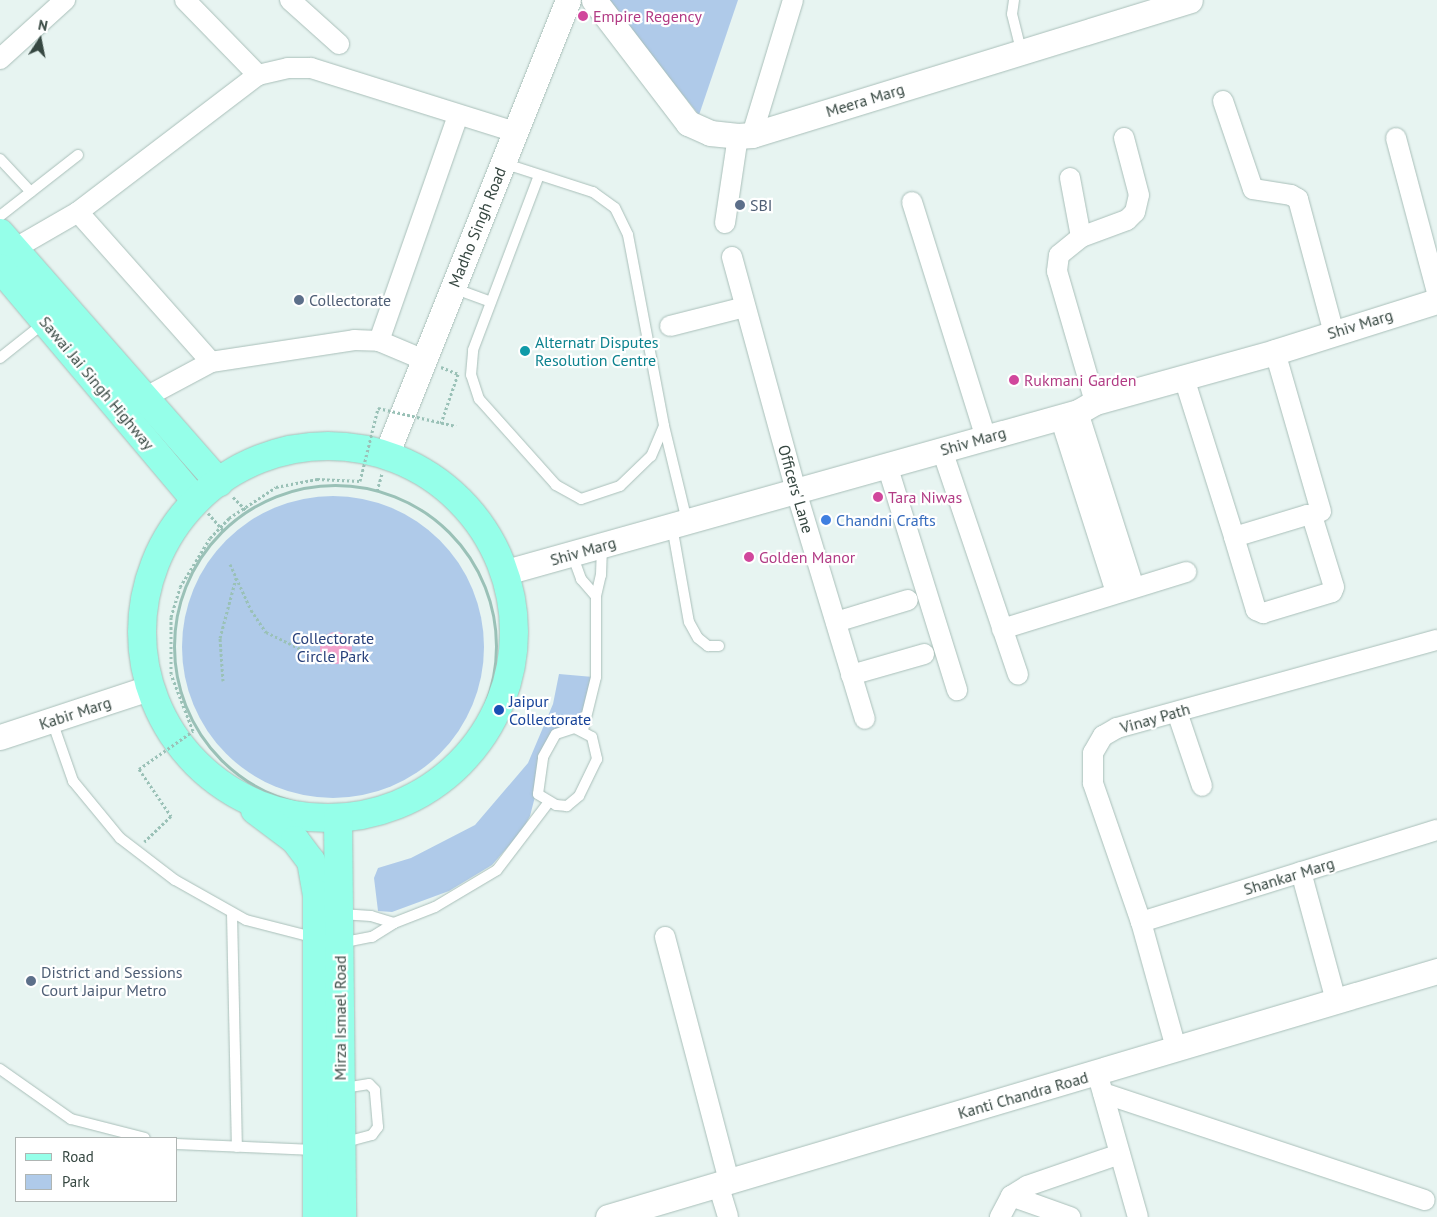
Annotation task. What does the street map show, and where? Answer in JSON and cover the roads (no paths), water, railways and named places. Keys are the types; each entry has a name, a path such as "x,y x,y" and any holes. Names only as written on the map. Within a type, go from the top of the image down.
{"main road":[{"name":"Sawai Jai Singh Highway","path":"4,250 46,322 194,498"},
{"path":"4,250 144,398 219,482"},
{"path":"232,792 270,810 338,818 391,809 440,783 470,755 496,718 512,670 516,623 506,572 488,534 467,507 429,475 386,455 347,446 305,447 257,460 194,498 158,554 143,600 141,650 149,688 164,723 189,758 232,792 295,840 311,861 329,941 329,1147 317,1217"},
{"name":"Mirza Ismael Road","path":"338,818 339,914 329,941 341,1088 329,1147 342,1217"}],"street":[{"path":"0,59 65,0"},
{"path":"185,0 258,75"},
{"path":"290,0 339,44"},
{"name":"Madho Singh Road","path":"386,455 568,0"},
{"name":"Meera Marg","path":"594,0 688,123 710,133 745,136 1190,0"},
{"path":"725,224 745,136 793,0"},
{"path":"4,250 78,212 258,75 288,68 311,68 516,132"},
{"path":"1223,101 1253,189 1291,194 1298,199 1334,333"},
{"path":"379,341 458,115"},
{"path":"1124,138 1138,195 1135,212 1127,220 1081,237 1059,255 1057,271 1078,410 1125,590"},
{"path":"1396,138 1437,292"},
{"path":"1070,178 1081,237"},
{"path":"912,202 986,438"},
{"path":"78,212 211,362"},
{"name":"Officers' Lane","path":"732,258 796,491 865,719"},
{"name":"Shiv Marg","path":"506,572 986,438 1275,352 1437,301"},
{"path":"670,326 745,306"},
{"path":"144,398 211,362 354,340 379,341 424,360"},
{"path":"1275,352 1321,511"},
{"path":"1184,378 1234,537 1259,612 1332,592 1334,587 1312,516 1307,515 1234,537"},
{"path":"942,450 1018,675"},
{"path":"887,465 957,690"},
{"path":"1002,629 1186,572"},
{"path":"836,622 908,600"},
{"name":"Vinay Path","path":"1176,1048 1140,922 1094,783 1093,753 1102,736 1117,728 1437,640"},
{"path":"851,675 924,654"},
{"name":"Kabir Marg","path":"0,737 149,688"},
{"path":"1177,712 1202,786"},
{"name":"Shankar Marg","path":"1140,922 1437,830"},
{"path":"1301,872 1336,1000"},
{"path":"665,937 723,1182 728,1217"},
{"name":"Kanti Chandra Road","path":"608,1217 723,1182 1100,1083 1176,1048 1336,1000 1436,974"},
{"path":"1100,1083 1138,1217"},
{"path":"1100,1083 1427,1207"},
{"path":"1000,1217 1011,1196 1027,1186 1120,1154"},
{"path":"1011,1196 1070,1217"}],"lane":[{"path":"1014,0 1012,14 1021,52"},
{"path":"0,216 78,155"},
{"path":"0,159 31,192"},
{"path":"503,163 593,192 615,208 624,226 628,235 664,426 680,524 689,622 698,638 708,646 719,646"},
{"path":"539,175 473,350 471,375 479,399 556,485 581,499 620,486 651,456 664,426"},
{"path":"453,288 491,302"},
{"path":"0,358 46,322"},
{"path":"583,730 596,677 596,596 601,575 602,546"},
{"path":"572,554 582,579 596,596"},
{"path":"51,720 73,781 120,838 136,851 175,880 246,920 329,941 372,937 394,923 435,907 497,870 548,803"},
{"path":"564,730 583,730 592,737 596,747 597,759 590,775 579,796 567,806 548,803 538,794 539,781 549,743 564,730"},
{"path":"232,912 237,1147"},
{"path":"339,914 371,916 394,923"},
{"path":"0,1069 71,1119 142,1137"},
{"path":"178,1144 237,1147 329,1147 372,1135 378,1127 375,1090 369,1084 341,1088"}],"place":[{"name":"Empire Regency","path":"583,16"},
{"name":"SBI","path":"740,205"},
{"name":"Collectorate","path":"299,300"},
{"name":"Alternatr Disputes Resolution Centre","path":"525,351"},
{"name":"Rukmani Garden","path":"1014,380"},
{"name":"Tara Niwas","path":"878,497"},
{"name":"Chandni Crafts","path":"826,520"},
{"name":"Golden Manor","path":"749,557"},
{"name":"Jaipur Collectorate","path":"499,710"},
{"name":"District and Sessions Court Jaipur Metro","path":"31,981"}],"park label":[{"name":"Collectorate Circle Park","path":"333,647"}]}
